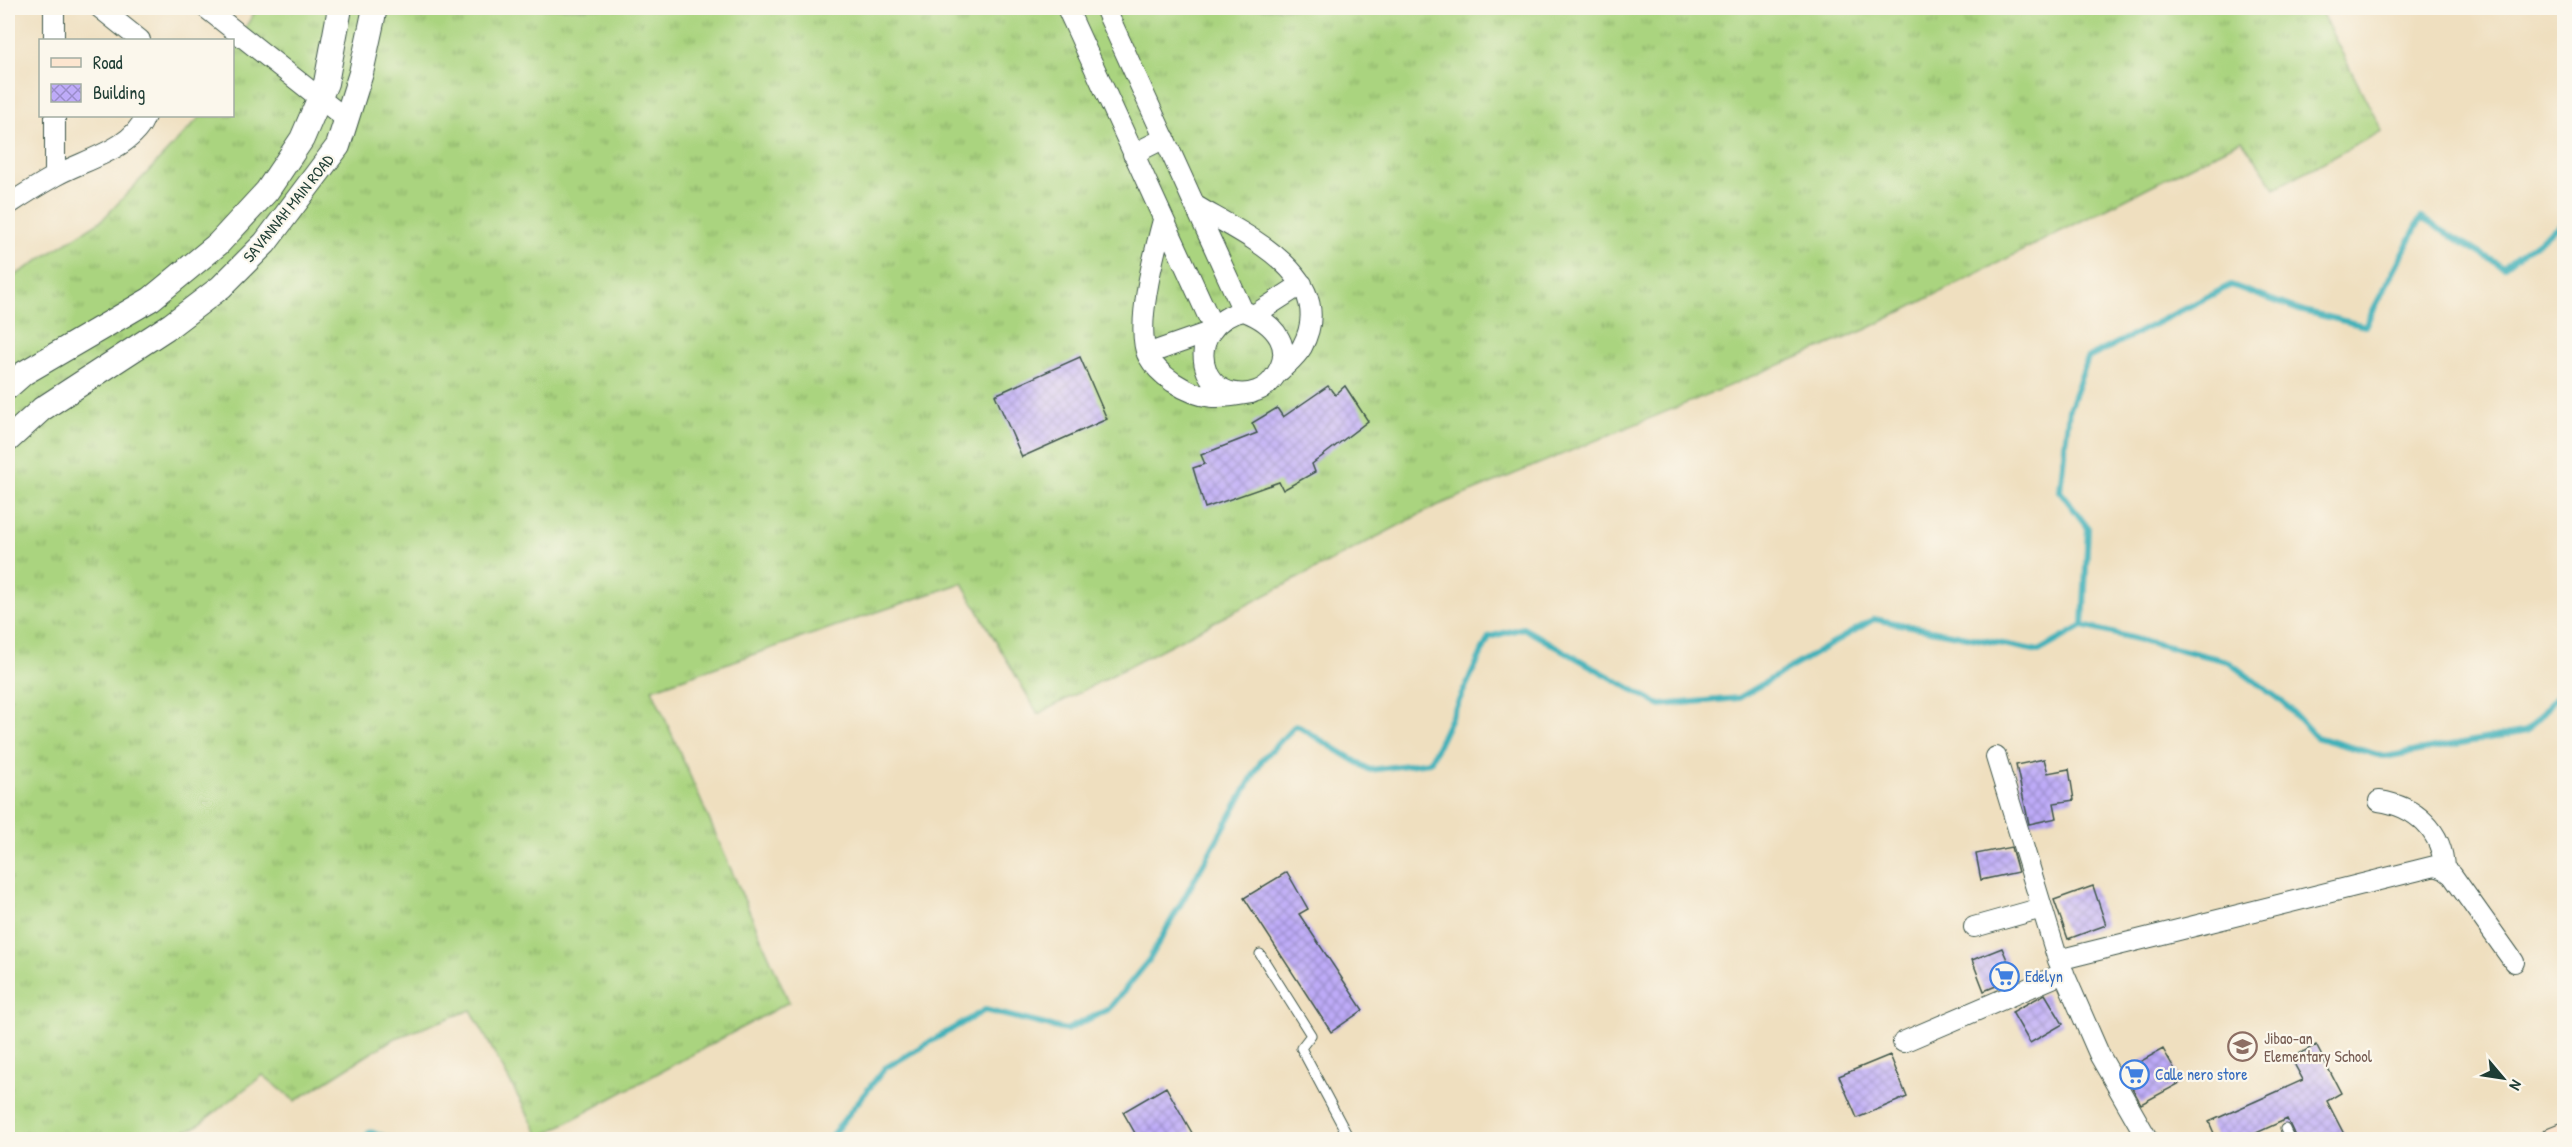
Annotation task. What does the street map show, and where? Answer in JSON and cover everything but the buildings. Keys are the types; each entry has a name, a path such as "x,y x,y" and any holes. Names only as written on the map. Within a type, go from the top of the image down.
{"main road":[{"path":"2554,1140 2565,1136"}],"street":[{"path":"54,8 54,39"},
{"path":"100,8 139,39"},
{"path":"206,8 346,119"},
{"name":"SAVANNAH MAIN ROAD","path":"8,387 24,373 151,299 218,244 267,191 302,139 326,83 340,8"},
{"name":"SAVANNAH MAIN ROAD","path":"8,440 42,410 171,325 221,287 265,243 338,146 361,74 375,8"},
{"path":"1067,8 1212,329"},
{"path":"1105,8 1248,313 1267,321 1280,338 1284,356 1280,371"},
{"path":"55,117 55,175"},
{"path":"8,205 55,175 122,143 143,122 145,117"},
{"path":"1133,154 1165,138"},
{"path":"1163,220 1150,270 1144,325 1147,354 1160,372 1189,392 1218,399 1252,393 1267,387 1301,349 1309,328 1308,301 1302,284 1279,257 1196,206"},
{"path":"1252,393 1235,393 1220,387 1208,372 1204,348 1212,329 1222,319 1248,313 1302,284"},
{"path":"1147,354 1212,329"},
{"path":"1996,757 2061,967 2100,1056 2148,1140"},
{"path":"2379,801 2394,803 2424,820 2444,852 2444,869"},
{"path":"1903,1042 2061,967 2435,866 2452,875 2514,962"},
{"path":"1974,927 2042,908"}],"lane":[{"path":"1260,954 1311,1035 1301,1048 1350,1140"},
{"path":"2285,1129 2290,1140"}],"green space":[{"path":"247,8 2319,8 2382,131 2275,188 2242,140 1867,329 1434,507 1038,714 962,583 652,689 789,1002 540,1137 471,1010 393,1039 295,1101 263,1075 194,1128 154,1139 8,1140 8,280 102,220 200,117 234,117 234,44 254,14"}],"waterway":[{"path":"828,1140 885,1068 985,1010 1066,1030 1109,1009 1149,960 1262,760 1296,725 1370,770 1430,762 1489,637 1523,628 1660,705 1739,698 1874,619 2039,651 2083,626 2088,528 2060,491 2069,409 2088,358 2231,285 2299,310 2365,326 2421,218 2503,267 2564,222"},
{"path":"2083,626 2227,661 2284,703 2316,737 2385,757 2527,731 2564,689"},
{"path":"364,1140 370,1132 395,1140"}],"place":[{"name":"Edelyn","path":"2004,976"},
{"name":"Jibao-an Elementary School","path":"2243,1047"},
{"name":"Calle nero store","path":"2134,1074"}]}
